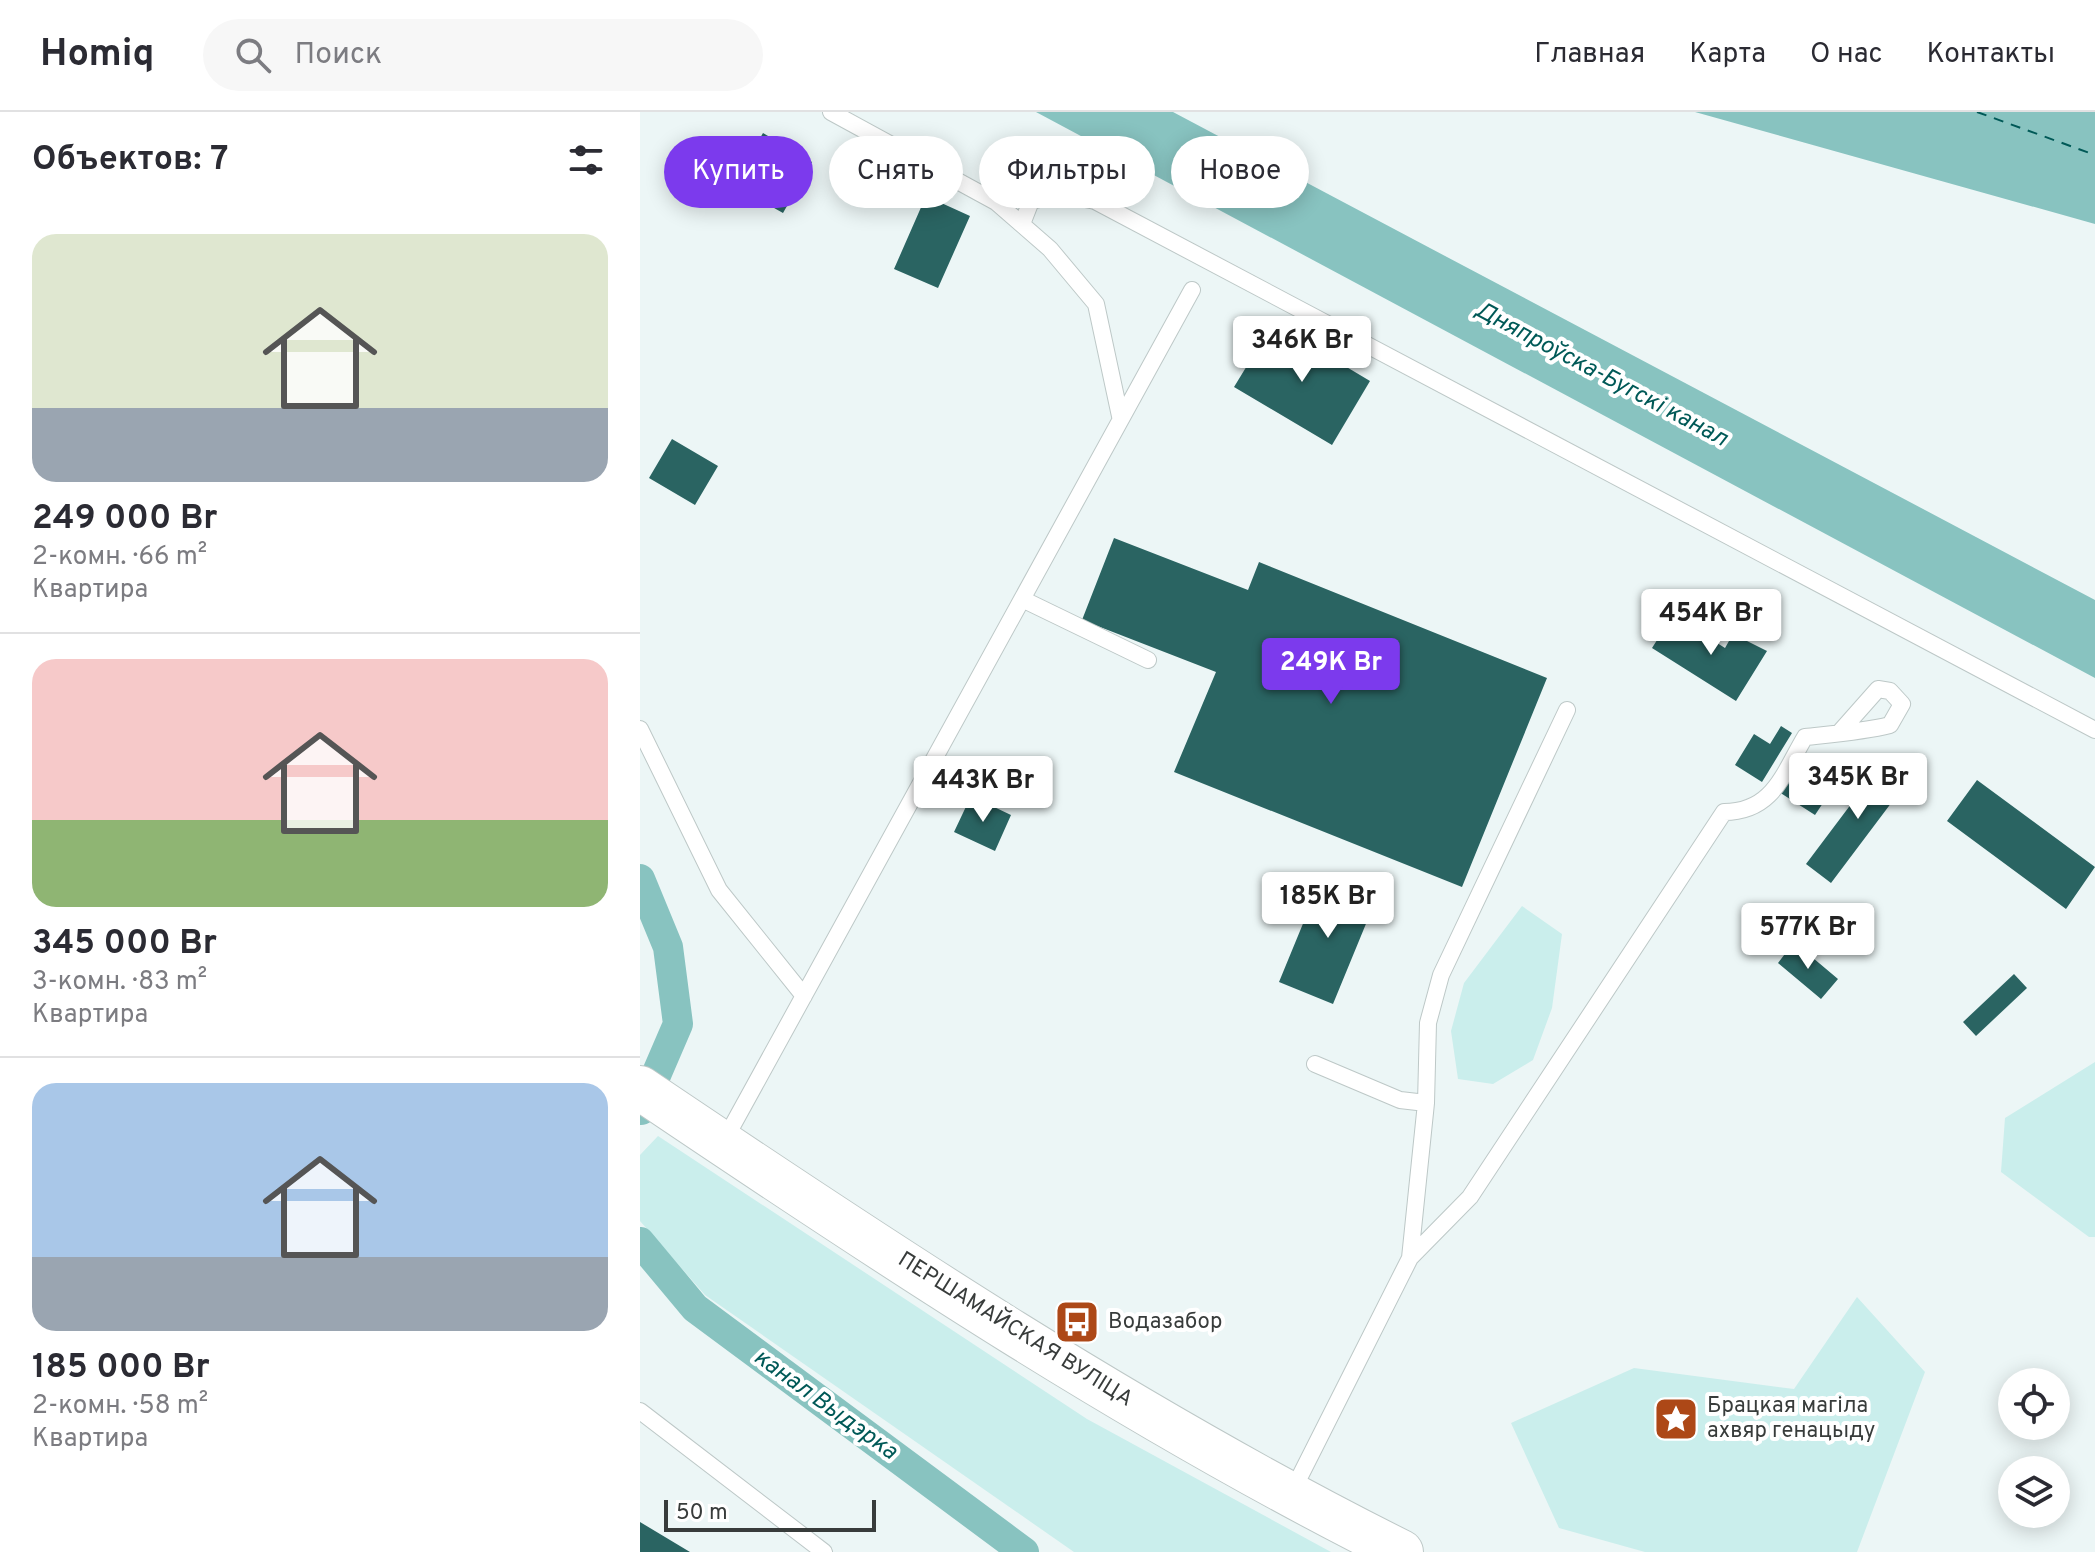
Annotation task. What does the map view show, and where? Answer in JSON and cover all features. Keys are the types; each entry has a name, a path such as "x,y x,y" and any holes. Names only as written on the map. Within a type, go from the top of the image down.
{"main road":[{"name":"ПЕРШАМАЙСКАЯ ВУЛІЦА","path":"640,1088 985,1315 1291,1496 1401,1552"}],"lane":[{"path":"831,112 996,202 1050,249 1096,304 1120,416"},
{"path":"1022,224 1031,201 1061,194 1095,201 2095,730"},
{"path":"708,1133 804,996 1120,416 1192,290"},
{"path":"1022,599 1148,660"},
{"path":"1410,1258 1426,1103 1428,1023 1441,975 1567,710"},
{"path":"640,729 719,890 804,996"},
{"path":"1291,1496 1410,1258 1470,1197 1724,812 1746,812 1771,796 1805,737 1839,733"},
{"path":"1315,1064 1400,1100 1426,1103"},
{"path":"640,1411 824,1552"}],"shaded area":[{"path":"1522,906 1562,934 1552,1008 1533,1060 1493,1084 1458,1079 1451,1031 1464,983"},
{"path":"2095,1062 2095,1237 2089,1237 2001,1172 2005,1118"},
{"path":"658,1136 1087,1419 1331,1552 1074,1552 705,1295 640,1221 640,1155"},
{"path":"1857,1297 1925,1372 1857,1552 1645,1552 1559,1528 1511,1423 1634,1368 1794,1389"}],"water":[{"path":"1036,112 1173,112 1218,136 1171,136 1171,184 1155,176 1155,136 1081,136"},
{"path":"1695,112 2095,112 2095,224"},
{"name":"Дняпроўска-Бугскі канал","path":"1309,184 2095,600 2095,678 1216,208 1309,208"}],"building":[{"path":"921,208 952,208 970,216 938,288 894,269"},
{"path":"1273,323 1370,381 1332,445 1234,387"},
{"path":"672,439 718,466 695,505 649,478"},
{"path":"1114,538 1248,590 1259,562 1547,678 1462,887 1174,772 1216,672 1082,620"},
{"path":"1673,615 1725,648 1733,634 1767,651 1736,701 1652,648"},
{"path":"1781,726 1792,733 1762,782 1735,765 1754,734 1770,744"},
{"path":"1826,754 1847,767 1815,815 1779,792 1800,759 1816,769"},
{"path":"1885,759 1910,778 1831,883 1806,864"},
{"path":"1977,780 2095,867 2066,909 1947,821"},
{"path":"971,796 1011,815 995,851 954,832"},
{"path":"1323,875 1377,897 1333,1004 1279,982"},
{"path":"1794,942 1838,979 1821,999 1778,963"},
{"path":"2014,974 2027,988 1976,1036 1963,1022"},
{"path":"640,1522 690,1552 640,1552"}],"waterway":[{"name":"канал Выдэрка","path":"640,879 668,947 678,1024 641,1110"},
{"name":"канал Выдэрка","path":"640,1242 695,1308 1024,1552"}],"ferry route":[{"path":"1977,112 2095,155"}],"place":[{"name":"Водазабор","path":"1077,1322"},
{"name":"Брацкая магіла ахвяр генацыду","path":"1676,1419"}]}
